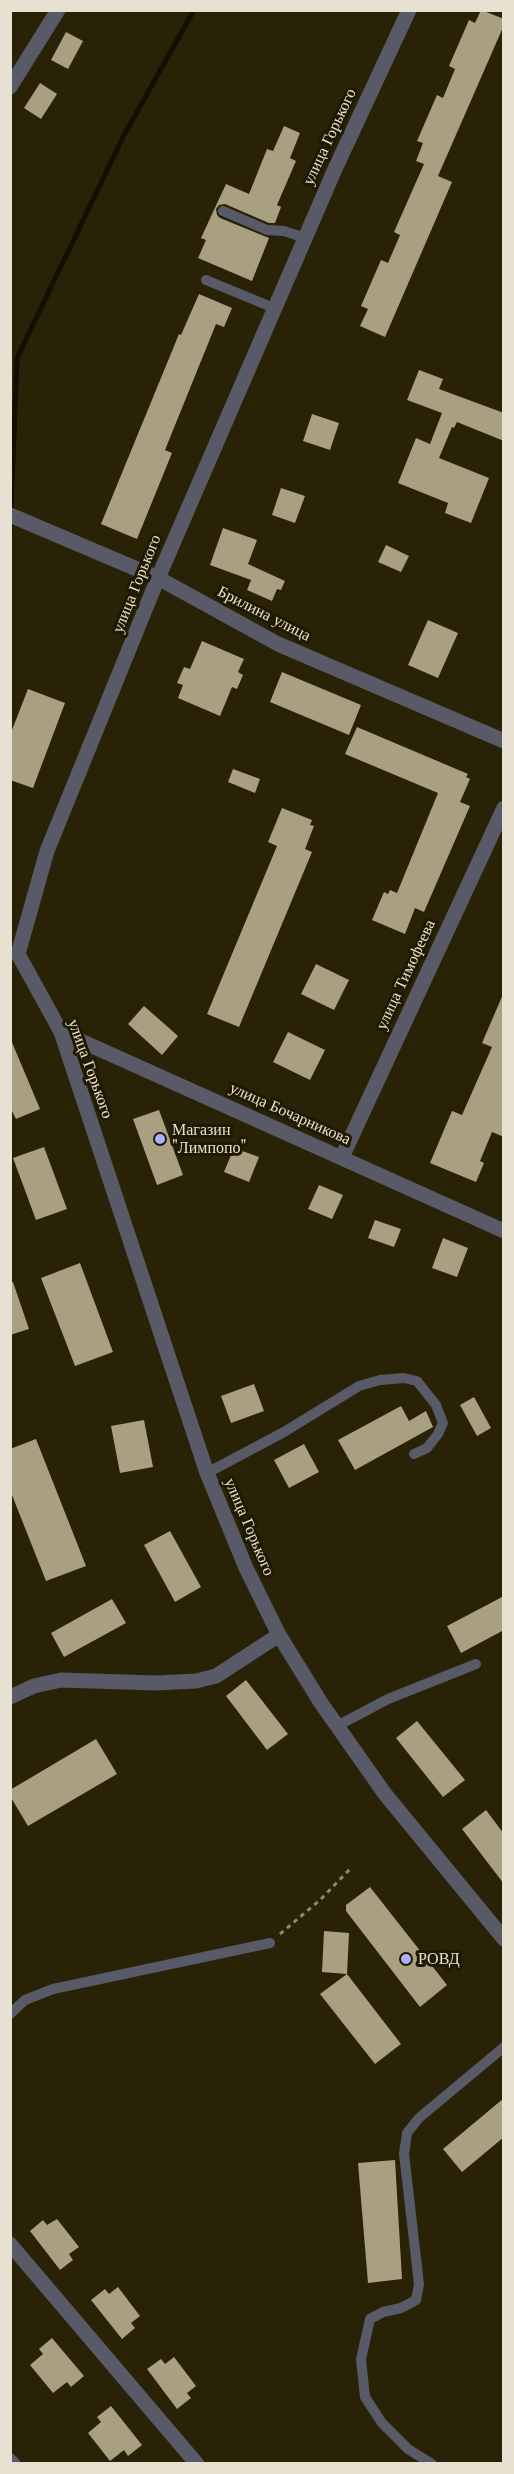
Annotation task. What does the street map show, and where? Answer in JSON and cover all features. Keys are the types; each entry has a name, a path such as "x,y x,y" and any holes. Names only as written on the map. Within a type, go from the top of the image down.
{"street":[{"path":"10,87 58,10"},
{"name":"улица Горького","path":"409,10 274,308 158,579 47,851 14,955 61,1032 207,1473 246,1568 279,1635 337,1726 386,1794 502,1934"},
{"name":"Брилина улица","path":"10,515 158,579 278,644 504,741"},
{"name":"улица Тимофеева","path":"342,1157 504,808"},
{"name":"улица Бочарникова","path":"61,1032 504,1231"},
{"path":"10,1697 34,1686 61,1680 156,1683 196,1681 216,1676 279,1635"},
{"path":"10,2244 197,2463"}],"lane":[{"path":"223,211 267,230 284,231 305,238"},
{"path":"206,280 274,308"},
{"path":"207,1473 284,1432 359,1386 380,1380 404,1378 417,1381 435,1405 442,1423 438,1434 427,1448 414,1454"},
{"path":"337,1726 388,1699 476,1664"},
{"path":"10,2014 25,2000 53,1989 270,1944"},
{"path":"432,2463 408,2449 365,2397 362,2359 370,2319 416,2300 419,2284 404,2154 407,2133 419,2118 504,2047"}],"path":[{"path":"270,1944 320,1900 352,1867"}],"building":[{"path":"481,10 504,19 504,25 438,176 452,182 385,337 360,326 368,309 361,306 381,260 388,263 400,235 394,232 424,164 416,161 423,143 417,141 437,95 443,98 455,69 449,66 469,20 475,23"},
{"path":"66,32 83,41 68,69 51,60"},
{"path":"40,83 57,94 41,119 24,108"},
{"path":"284,126 300,133 290,158 296,161 277,205 281,207 275,223 269,223 225,204 219,205 216,209 220,218 269,238 252,281 198,258 206,240 201,238 226,184 249,194 267,149 273,151"},
{"path":"199,294 232,308 224,327 216,324 165,450 172,453 137,539 101,524 179,334 181,335"},
{"path":"419,370 443,379 439,389 504,413 504,441 457,422 454,428 452,427 439,458 489,478 471,523 445,513 448,503 398,483 416,438 430,444 442,413 407,400"},
{"path":"312,414 339,423 330,450 303,441"},
{"path":"281,488 305,496 295,523 272,515"},
{"path":"223,528 257,540 248,564 285,581 281,590 277,589 272,601 247,590 251,580 210,565"},
{"path":"386,545 409,556 401,572 378,562"},
{"path":"428,620 458,633 438,678 408,665"},
{"path":"202,641 244,659 238,672 243,675 237,689 232,687 220,716 178,698 183,685 177,683 184,667 190,669"},
{"path":"282,672 361,705 349,735 270,702"},
{"path":"28,689 65,703 33,788 10,780 10,735"},
{"path":"357,727 468,774 466,777 470,779 460,802 470,806 424,912 415,908 405,934 372,920 384,892 388,894 390,890 397,893 438,793 345,754"},
{"path":"233,769 260,779 255,793 228,782"},
{"path":"282,808 312,820 310,825 314,826 305,849 312,852 239,1027 207,1014 277,846 268,842"},
{"path":"316,964 349,980 334,1010 301,994"},
{"path":"504,992 504,1137 492,1132 480,1161 484,1163 476,1182 430,1163 452,1111 462,1115 492,1047 482,1043"},
{"path":"144,1006 178,1036 162,1055 128,1024"},
{"path":"288,1032 325,1050 310,1080 273,1062"},
{"path":"11,1040 40,1109 16,1119 10,1107"},
{"path":"159,1110 183,1175 157,1185 133,1119"},
{"path":"44,1147 67,1209 36,1220 13,1158"},
{"path":"234,1148 259,1157 249,1182 224,1172"},
{"path":"319,1185 343,1195 332,1219 308,1209"},
{"path":"375,1220 401,1229 394,1247 368,1238"},
{"path":"443,1238 468,1248 457,1277 432,1268"},
{"path":"80,1263 113,1352 75,1366 41,1278"},
{"path":"13,1282 29,1329 10,1335 10,1283"},
{"path":"254,1384 264,1411 231,1423 221,1396"},
{"path":"474,1397 491,1428 477,1436 460,1405"},
{"path":"401,1406 409,1421 426,1411 433,1427 355,1470 338,1440"},
{"path":"144,1420 153,1467 120,1473 111,1426"},
{"path":"36,1439 86,1566 46,1581 10,1490 10,1449"},
{"path":"304,1444 319,1472 289,1488 274,1460"},
{"path":"170,1531 201,1587 175,1602 144,1545"},
{"path":"504,1596 504,1630 461,1653 447,1626"},
{"path":"112,1599 126,1623 64,1657 51,1633"},
{"path":"246,1680 288,1734 267,1750 226,1696"},
{"path":"417,1721 465,1780 443,1797 396,1738"},
{"path":"96,1739 117,1774 28,1826 10,1796 10,1790"},
{"path":"486,1810 504,1834 504,1884 462,1829"},
{"path":"370,1887 447,1985 420,2007 346,1911 346,1905"},
{"path":"324,1931 349,1933 347,1974 322,1972"},
{"path":"347,1974 401,2044 375,2064 320,1994"},
{"path":"504,2098 504,2137 462,2172 443,2149"},
{"path":"395,2160 402,2279 368,2283 358,2163"},
{"path":"57,2219 79,2247 69,2254 73,2260 60,2270 30,2231 43,2220 47,2225"},
{"path":"118,2287 140,2316 131,2323 135,2328 122,2339 91,2300 105,2289 109,2294"},
{"path":"52,2338 84,2376 71,2387 67,2382 53,2393 30,2365 43,2354 39,2349"},
{"path":"174,2357 196,2386 187,2393 191,2398 177,2409 147,2369 161,2359 165,2364"},
{"path":"111,2406 142,2445 128,2456 124,2450 110,2461 88,2433 101,2422 97,2417"}],"waterway":[{"path":"10,535 17,358 124,135 194,10"}],"place":[{"name":"Магазин \"Лимпопо\"","path":"160,1139"},
{"name":"РОВД","path":"406,1959"}]}
